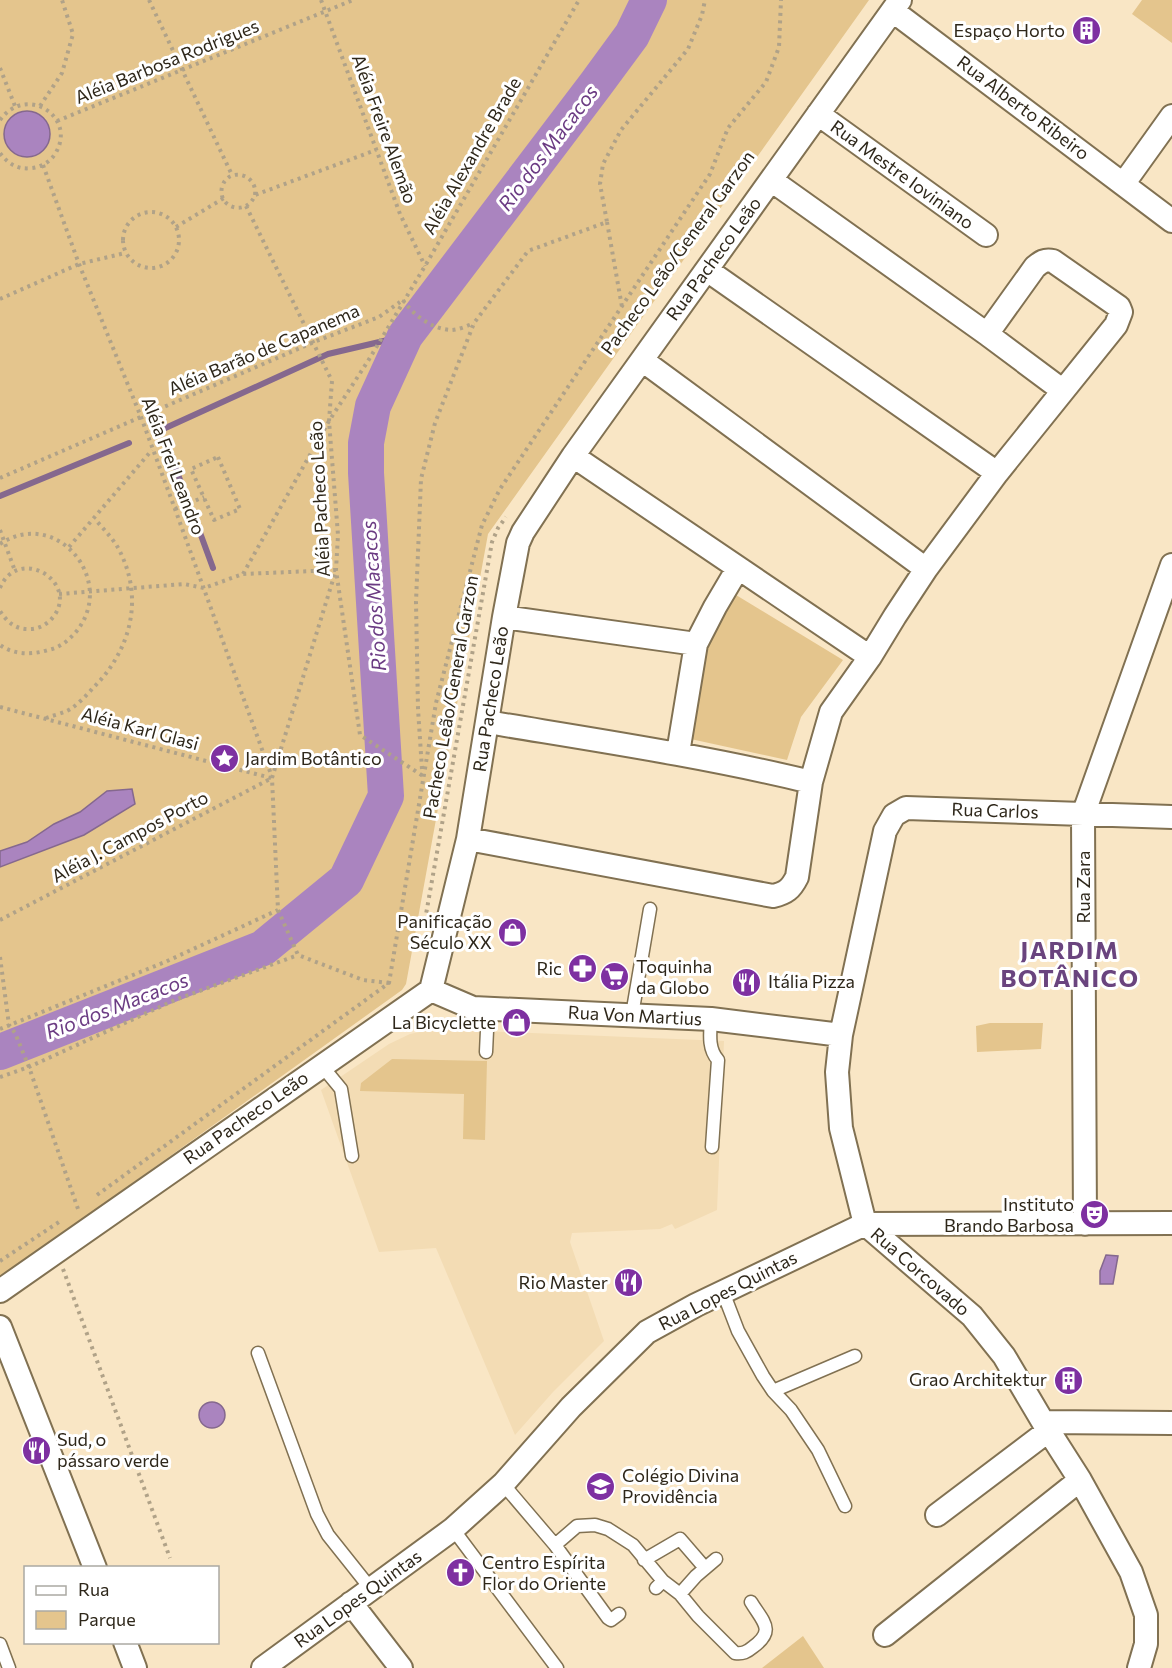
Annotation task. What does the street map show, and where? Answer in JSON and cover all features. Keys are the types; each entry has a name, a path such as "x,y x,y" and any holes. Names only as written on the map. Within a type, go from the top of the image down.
{"street":[{"name":"Rua Pacheco Leão","path":"0,1291 431,990 468,839 504,617 518,543 523,532 573,456 897,5"},
{"name":"Rua Alberto Ribeiro","path":"897,5 1172,221"},
{"name":"Rua Mestre Ioviniano","path":"818,114 986,235"},
{"path":"1124,183 1172,116"},
{"path":"771,180 1062,390"},
{"path":"468,839 772,896 784,894 791,889 797,877 811,782 831,712 870,657 926,569 997,472 1116,325 1120,316 1119,307 1053,261 1048,260 1035,267 987,334"},
{"path":"707,270 997,472"},
{"path":"642,360 926,569"},
{"path":"573,456 870,657"},
{"name":"Rua Zara","path":"1085,1224 1083,815 1172,565"},
{"path":"678,753 696,644 738,568"},
{"path":"504,617 696,644"},
{"path":"487,722 678,753 811,782"},
{"name":"Rua Carlos","path":"906,808 1172,817"},
{"name":"Rua Corcovado","path":"906,808 894,815 885,831 841,1035 837,1072 841,1128 865,1224 972,1316 1004,1356 1045,1427 1080,1480 1131,1572 1146,1615 1146,1644 1139,1668"},
{"name":"Rua Von Martius","path":"431,990 473,1008 711,1019 841,1035"},
{"name":"Rua Lopes Quintas","path":"263,1668 453,1529 503,1485 571,1407 647,1332 696,1305 865,1224 1172,1223"},
{"path":"0,1327 94,1566"},
{"path":"937,1515 1045,1427 1172,1423"},
{"path":"885,1635 1080,1480"},
{"path":"351,1603 401,1668"},
{"path":"126,1644 135,1668"}],"lane":[{"path":"632,1015 651,909"},
{"path":"486,1052 488,1008"},
{"path":"711,1019 710,1040 713,1054 718,1060 712,1147"},
{"path":"322,1066 341,1089 352,1156"},
{"path":"723,1292 738,1331 773,1391 791,1410 818,1450 845,1506"},
{"path":"258,1353 317,1514 328,1535 371,1589"},
{"path":"773,1391 855,1356"},
{"path":"503,1485 555,1545 608,1618 611,1620 619,1614"},
{"path":"555,1545 577,1526 595,1525 608,1529 633,1545 660,1585 680,1594 698,1616 735,1653 746,1652 764,1639 767,1632 751,1602"},
{"path":"453,1529 557,1668"},
{"path":"644,1560 680,1539 705,1568"},
{"path":"680,1594 716,1559"},
{"path":"0,1644 9,1668"}],"path":[{"path":"40,106 62,73 73,34 62,0"},
{"path":"149,0 232,176"},
{"name":"Aléia Freire Alemão","path":"321,0 400,214 425,266"},
{"name":"Aléia Barbosa Rodrigues","path":"57,122 353,0"},
{"name":"Aléia Alexandre Brade","path":"329,421 425,266 579,0"},
{"path":"622,308 600,184 603,164 621,130 688,49 702,15 705,0"},
{"path":"0,1262 78,1209 389,983 436,704 482,525 500,489 711,174 728,128 766,82 779,47 781,0"},
{"path":"0,68 15,106"},
{"path":"0,120 7,111 15,106 32,103 47,109 57,122 60,131 57,151 44,165 34,168 15,166 7,162 0,153"},
{"path":"255,195 256,190 251,180 242,175 228,178 222,188 224,198 230,206 241,208 246,206 255,195 376,150"},
{"name":"Aléia Frei Leandro","path":"44,165 79,264 141,417 272,778"},
{"path":"176,227 224,198"},
{"name":"Aléia Pacheco Leão","path":"246,206 332,381 329,421 338,534 336,570 360,735 423,776"},
{"path":"142,213 162,214 176,227 178,247 168,263 159,268 140,267 125,253 123,234 133,218 142,213"},
{"path":"423,776 418,709 416,602 421,479 435,423 474,323 528,251 607,222"},
{"path":"0,299 79,264 125,253"},
{"path":"403,300 411,311 435,326 451,330 474,323"},
{"name":"Aléia Barão de Capanema","path":"0,478 314,342 379,317 403,300"},
{"path":"243,574 329,421"},
{"path":"69,547 152,450"},
{"path":"218,457 240,509 214,520 204,497 192,469 218,457"},
{"path":"175,509 204,497"},
{"name":"Pacheco Leão/General Garzon","path":"423,929 492,542 511,509"},
{"path":"45,718 70,709 105,677 126,639 133,606 132,589 122,554 114,540 95,519"},
{"path":"0,530 15,571"},
{"path":"0,544 14,536 28,534 43,535 57,540 69,547 84,567 89,580 90,592 88,610 81,626 70,639 55,649 38,653 20,653 0,645"},
{"path":"0,588 8,576 24,568 42,571 56,585 59,594 56,613 41,627 22,629 12,625 0,611"},
{"path":"59,594 184,584 204,588 243,574 336,570 272,778 278,910 298,955"},
{"name":"Aléia Karl Glasi","path":"0,707 272,778"},
{"name":"Aléia J. Campos Porto","path":"0,920 272,778"},
{"path":"0,1029 165,962 278,910"},
{"path":"0,1077 29,1067 175,1000 298,955 363,980 389,983"},
{"path":"0,957 9,1025 15,1033 29,1067 78,1209"},
{"path":"54,1274 63,1267 170,1558"}],"shaded area":[{"path":"27,111 43,118 50,134 43,150 27,157 11,150 4,134 11,118"},
{"path":"132,789 135,804 84,835 0,867 0,851 27,842 54,824 80,812 107,791"},
{"path":"434,1029 724,1041 717,1210 675,1229 672,1224 660,1229 572,1233 570,1242 604,1341 553,1392 515,1435 436,1248 379,1252 321,1090 389,1044 410,1034"},
{"path":"1106,1255 1118,1256 1113,1284 1100,1284 1100,1271"},
{"path":"212,1402 221,1406 225,1415 221,1424 212,1428 203,1424 199,1415 203,1406"}],"green space":[{"name":"Jardim Botântico","path":"0,0 869,0 488,534 406,984 402,990 0,1278"},
{"path":"1142,0 1172,0 1172,43 1132,14"},
{"path":"736,595 843,660 801,717 787,760 686,738 704,647"},
{"path":"990,1023 1043,1023 1041,1049 977,1052 976,1026"},
{"path":"392,1059 487,1061 485,1140 463,1139 464,1094 360,1091 361,1083"},
{"path":"803,1636 824,1668 762,1668"}],"waterway":[{"name":"Rio dos Macacos","path":"0,1052 263,948 346,880 386,796 366,473 366,443 373,406 405,336 632,35 649,0"},
{"path":"156,431 328,354 405,336"},
{"path":"0,496 129,443"},
{"path":"168,446 185,494"},
{"path":"192,511 213,568"}],"place":[{"name":"Espaço Horto","path":"1086,31"},
{"name":"Jardim Botântico","path":"224,759"},
{"name":"Panificação Século XX","path":"513,932"},
{"name":"Ric","path":"583,969"},
{"name":"Toquinha da Globo","path":"615,977"},
{"name":"Itália Pizza","path":"747,982"},
{"name":"La Bicyclette","path":"517,1023"},
{"name":"Instituto Brando Barbosa","path":"1095,1215"},
{"name":"Rio Master","path":"629,1283"},
{"name":"Grao Architektur","path":"1068,1380"},
{"name":"Sud, o pássaro verde","path":"36,1450"},
{"name":"Colégio Divina Providência","path":"601,1486"},
{"name":"Centro Espírita Flor do Oriente","path":"461,1573"}],"district":[{"name":"JARDIM BOTÂNICO","path":"1070,965"}]}
